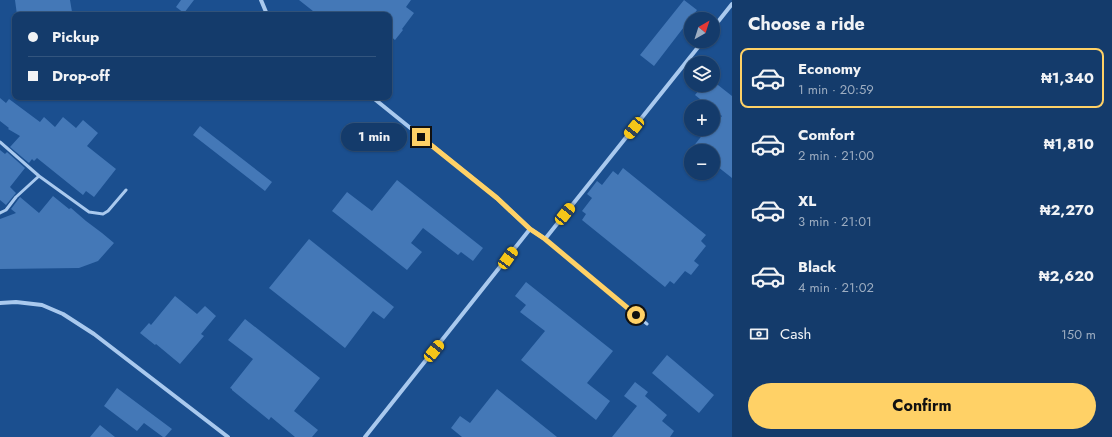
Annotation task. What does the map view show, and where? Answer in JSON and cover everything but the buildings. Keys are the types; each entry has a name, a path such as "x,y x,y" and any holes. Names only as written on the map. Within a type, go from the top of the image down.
{"street":[{"path":"261,0 266,12"},
{"path":"720,19 732,4"},
{"path":"376,100 497,198 530,229 545,239 697,48"},
{"path":"365,437 530,229"},
{"path":"0,302 42,305 63,314 94,334 228,437"}],"lane":[{"path":"0,142 39,176 89,212 103,214 108,211 126,190"},
{"path":"0,213 6,210 16,197 39,176"},
{"path":"545,239 647,324"}],"route":[{"path":"421,137 497,198 530,229 545,239 636,315"}]}
